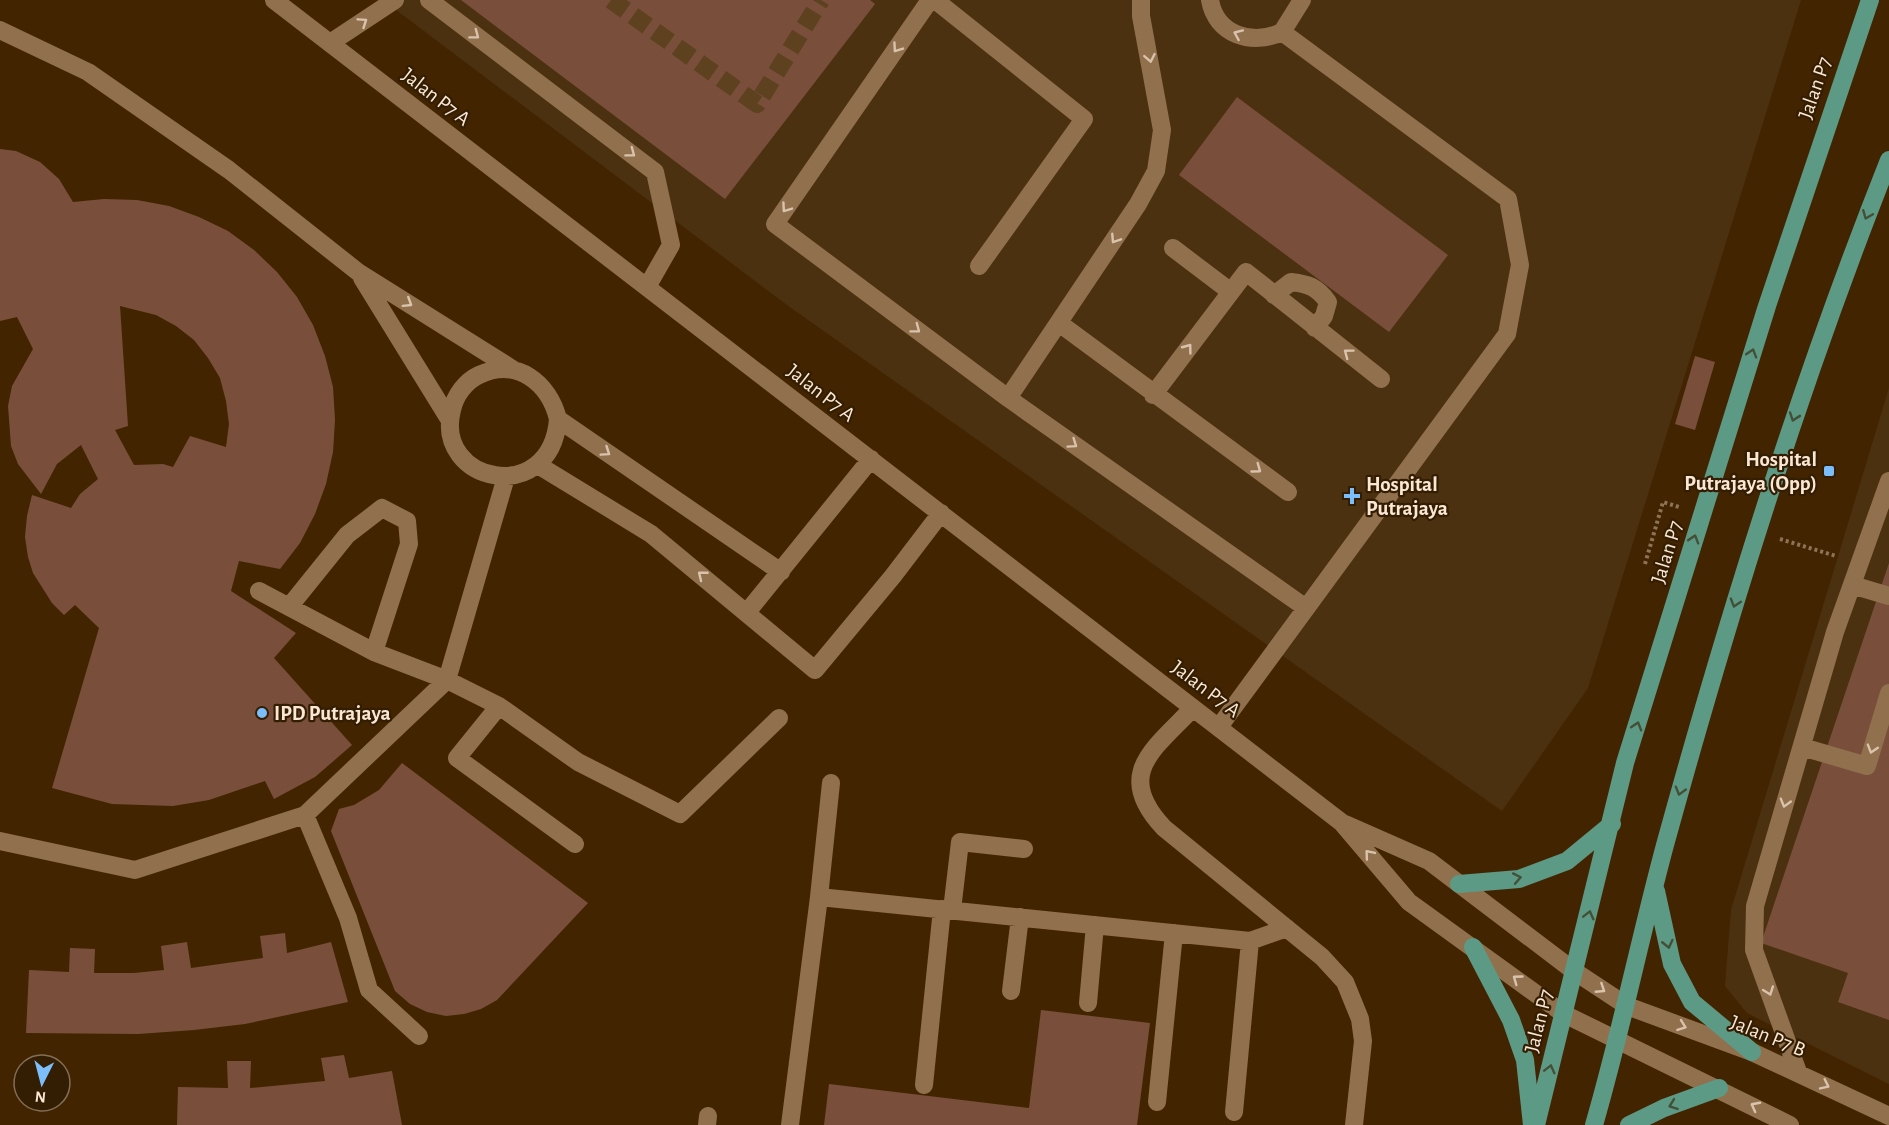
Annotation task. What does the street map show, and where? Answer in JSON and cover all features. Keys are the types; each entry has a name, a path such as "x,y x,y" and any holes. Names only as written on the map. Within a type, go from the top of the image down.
{"main road":[{"name":"Jalan P7","path":"1534,1125 1629,752 1763,317 1870,0"},
{"path":"1594,1125 1619,1040 1655,887 1711,680 1780,456 1843,276 1889,160"},
{"path":"1459,884 1519,879 1567,861 1612,824"},
{"path":"1655,887 1672,964 1692,1002 1752,1052"},
{"path":"1473,947 1512,1020 1525,1060 1534,1125"},
{"path":"1629,1125 1664,1108 1719,1088"}],"street":[{"name":"Jalan P7 A","path":"274,0 1341,822 1409,902 1564,1014 1619,1040"},
{"path":"330,43 395,0"},
{"path":"429,0 655,172 671,245 646,287"},
{"path":"930,0 775,224 1008,398 1306,608"},
{"path":"935,0 1084,119 979,266"},
{"path":"1008,398 1138,204 1156,171 1162,130 1141,16 1141,0"},
{"path":"1210,0 1215,15 1232,33 1257,40 1282,32 1302,0"},
{"path":"0,30 88,72 229,170 358,272 514,370 531,376 544,387 553,402 558,419 556,436 550,452 538,465 523,474 506,477 480,471 459,454 451,437 449,419 454,401 464,386 479,375 497,370 514,370"},
{"path":"1219,727 1507,334 1520,265 1508,199 1282,32"},
{"path":"1173,248 1231,292"},
{"path":"358,272 449,419"},
{"path":"1153,395 1246,272 1381,379"},
{"path":"1274,295 1291,282 1309,284 1320,290 1328,302 1324,316 1315,328"},
{"path":"1059,323 1153,395 1288,492"},
{"path":"558,419 781,572"},
{"path":"747,611 871,459"},
{"path":"538,465 651,534 747,611 815,670 893,576 941,513"},
{"path":"0,841 135,870 305,815 447,680 506,477"},
{"path":"1798,1072 1754,950 1755,906 1852,585 1889,481"},
{"path":"289,607 347,535 382,508 407,521 409,543 374,652"},
{"path":"1852,585 1889,596"},
{"path":"259,591 374,652 447,680 499,706 578,762 680,814 779,718"},
{"path":"1802,747 1867,766 1889,693"},
{"path":"499,706 457,758 575,844"},
{"path":"1193,708 1146,759 1141,772 1142,800 1147,810 1164,828 1334,969 1353,997 1363,1041 1354,1125"},
{"path":"790,1125 831,783"},
{"path":"305,815 348,918 369,990 419,1036"},
{"name":"Jalan P7 A","path":"1341,822 1429,861 1574,971"},
{"path":"924,1085 947,910 960,842 1024,849"},
{"path":"819,897 1250,940 1287,928"},
{"path":"1011,991 1020,917"},
{"path":"1088,1003 1095,925"},
{"path":"1157,1102 1174,933"},
{"path":"1234,1112 1250,940"},
{"name":"Jalan P7 B","path":"1574,971 1627,1006 1752,1052 1889,1116"},
{"path":"1619,1040 1790,1125"}],"path":[{"path":"1645,564 1663,502"}],"shaded area":[{"name":"Hospital Putrajaya","path":"383,0 1801,0 1588,688 1502,811 787,305"},
{"path":"1889,388 1889,1084 1747,1013 1725,986 1731,910"}],"building":[{"path":"461,0 870,0 875,4 725,199"},
{"path":"1237,97 1448,255 1389,332 1179,175"},
{"path":"0,149 16,151 40,162 59,179 73,202 104,199 137,200 169,206 228,231 254,250 277,272 297,297 313,325 325,356 333,387 335,420 333,452 326,484 315,514 300,543 280,569 239,561 231,591 296,633 274,658 352,745 315,777 274,799 265,781 209,800 173,806 112,804 52,788 99,628 75,605 64,615 52,603 33,573 28,557 25,537 27,516 32,495 71,508 80,494 98,479 81,445 57,464 41,494 18,464 11,446 8,406 12,386 33,349 17,317 0,321","holes":["120,306 156,315 176,326 194,340 208,358 220,378 229,424 226,447 190,436 173,467 163,464 134,465 115,430 128,426"]},
{"path":"1695,356 1715,362 1695,430 1675,424"},
{"path":"1889,563 1889,1020 1838,1002 1848,973 1761,943"},
{"path":"402,763 588,903 497,1000 481,1009 464,1014 446,1016 427,1012 410,1004 395,991 331,831 339,809 354,805 379,790"},
{"path":"285,933 287,953 331,942 348,1002 245,1024 194,1030 138,1034 26,1033 29,970 69,972 70,948 95,949 94,973 134,973 164,970 161,946 187,942 191,968 263,958 260,936"},
{"path":"1041,1010 1150,1023 1137,1125 824,1125 829,1084 1029,1108"},
{"path":"344,1055 349,1078 392,1071 402,1125 177,1125 178,1087 228,1088 227,1061 251,1061 250,1088 325,1081 321,1058"}],"tunnel":[{"path":"611,0 757,104 821,0"}],"place":[{"name":"Hospital Putrajaya (Opp)","path":"1829,471"},
{"name":"Hospital Putrajaya","path":"1352,496"},
{"name":"IPD Putrajaya","path":"262,713"}]}
